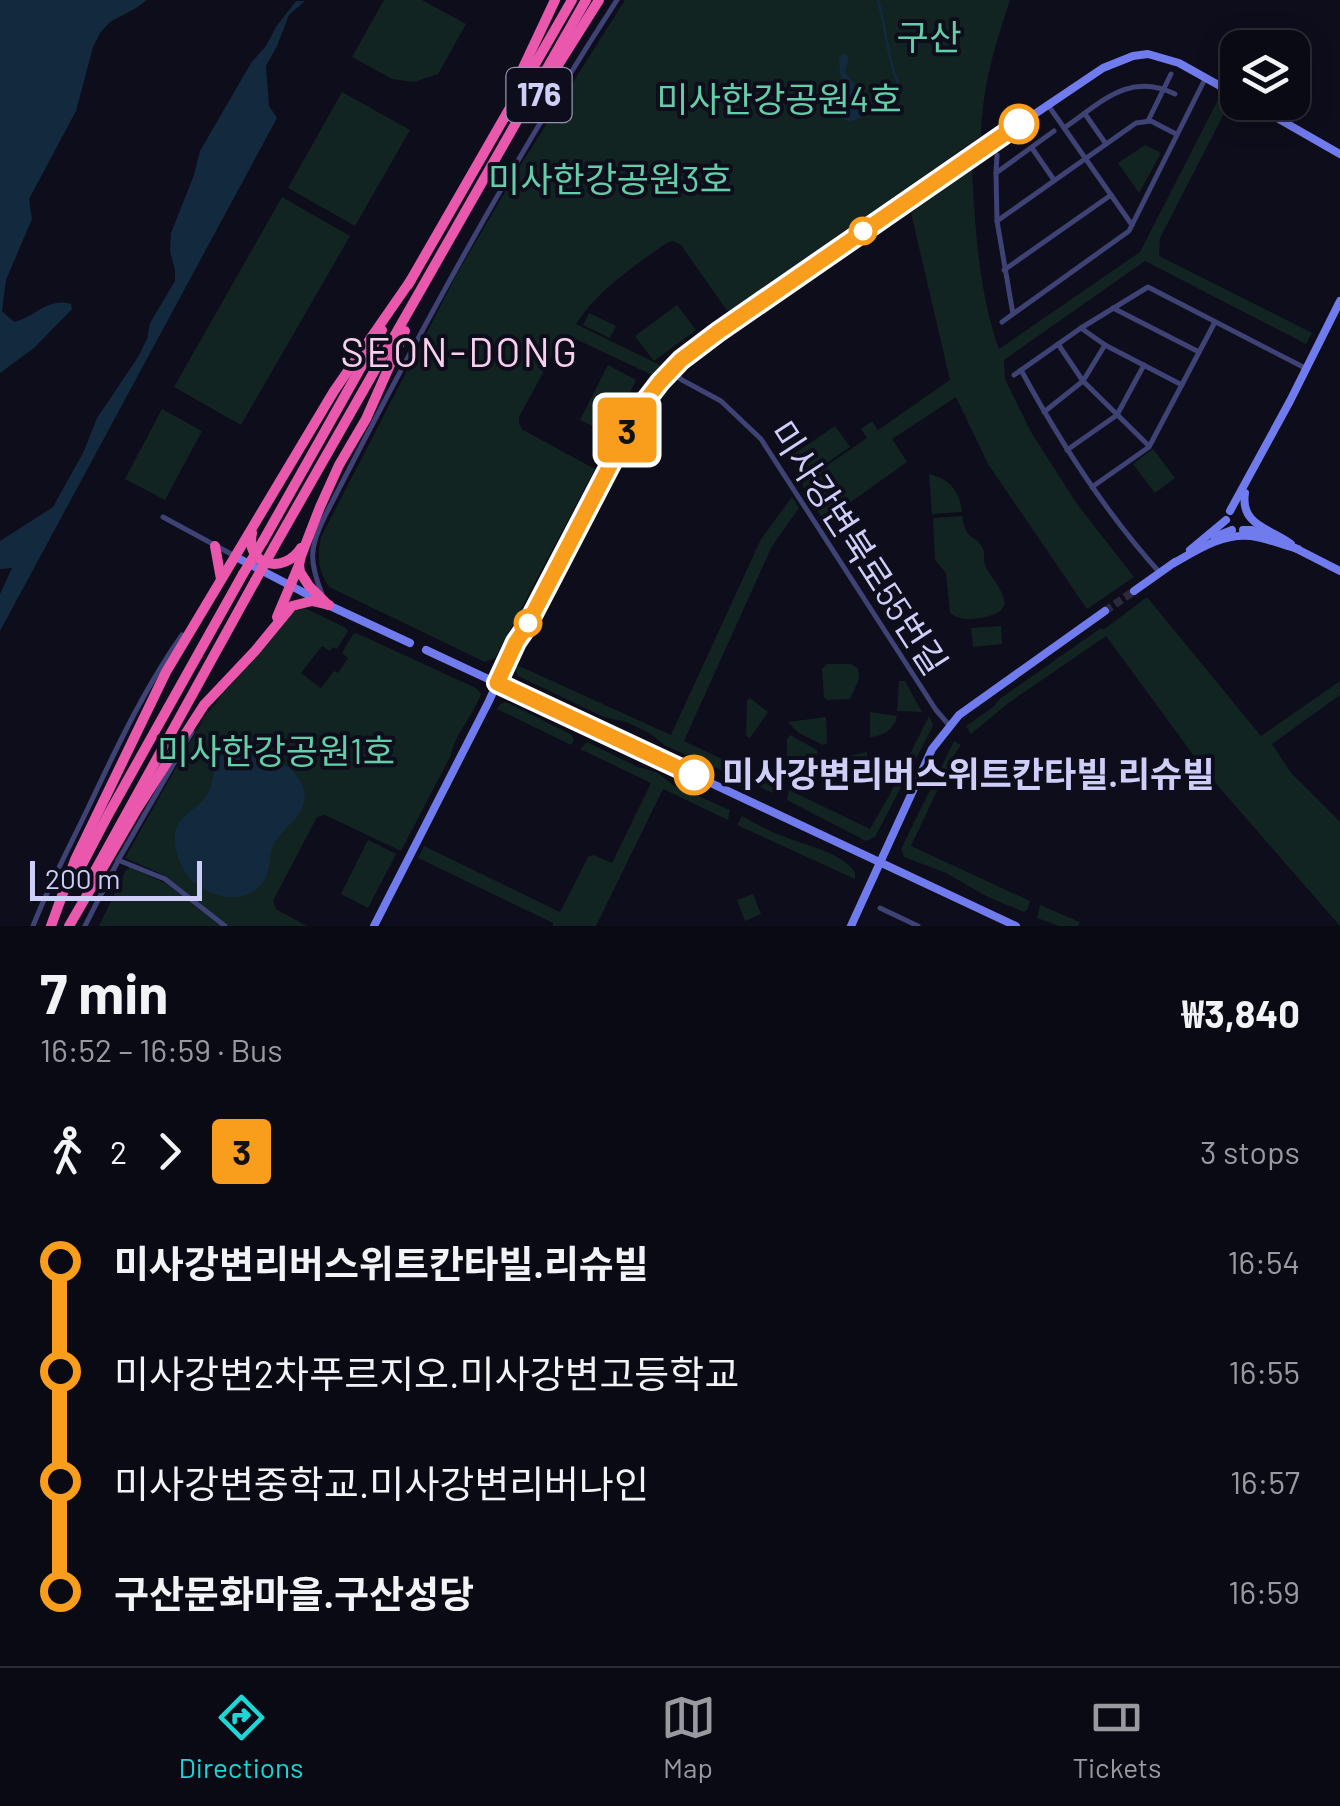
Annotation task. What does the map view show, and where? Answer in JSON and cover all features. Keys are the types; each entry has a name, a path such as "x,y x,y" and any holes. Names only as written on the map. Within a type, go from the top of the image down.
{"highway":[{"name":"176","path":"465,184 555,0"},
{"path":"51,925 243,574 572,0"},
{"path":"69,926 98,862 586,0"},
{"name":"176","path":"479,190 599,0"},
{"path":"51,925 75,860 176,656 334,391 411,280"},
{"path":"268,501 250,544 267,564 276,565 287,562 298,552 366,418 422,289"},
{"path":"270,632 320,508"},
{"path":"216,546 221,583"},
{"path":"299,565 309,586 327,604"},
{"path":"69,926 192,722 214,693 294,604 327,604"}],"main road":[{"path":"956,167 1102,68 1132,56 1162,57 1220,85"},
{"path":"1280,120 1340,154"},
{"path":"374,926 516,642 647,398 688,354 942,177"},
{"path":"1134,591 1226,520 1340,301"},
{"path":"1243,530 1248,524 1246,484"},
{"path":"1230,510 1237,508 1246,513 1298,550"},
{"path":"1226,520 1232,530"},
{"path":"1192,548 1232,530 1243,530 1261,533 1340,571"},
{"path":"1174,563 1214,542 1238,536 1255,536 1298,550"},
{"path":"236,557 410,643"},
{"path":"850,926 932,750 949,724 1105,611"},
{"path":"426,650 1016,926"}],"street":[{"path":"327,604 311,560 314,539 325,516 472,238 616,0"},
{"path":"1148,121 1170,74"},
{"path":"1002,322 1129,231 1206,77"},
{"path":"1064,128 1127,87 1150,84 1175,94"},
{"path":"1048,105 1132,225"},
{"path":"1085,114 1106,144"},
{"path":"997,221 1136,123 1148,121 1176,134"},
{"path":"996,173 1054,132"},
{"path":"1032,148 1054,180"},
{"path":"997,155 997,221 1013,314"},
{"path":"1004,270 1111,196"},
{"path":"1014,374 1148,288 1305,368"},
{"path":"1113,308 1199,352"},
{"path":"1092,487 1149,447 1215,322"},
{"path":"1081,328 1182,384"},
{"path":"1058,344 1083,382 1149,447"},
{"path":"1044,412 1083,382 1106,345"},
{"path":"1067,450 1117,415 1144,366"},
{"path":"1022,370 1092,487 1160,573"},
{"name":"미사강변북로55번길","path":"670,371 721,401 761,439 936,710 949,724"},
{"path":"162,517 236,557"},
{"path":"33,926 57,869 150,685 204,611"},
{"path":"85,926 118,860 202,716 255,651"},
{"path":"118,860 165,879 226,926"},
{"path":"880,908 918,926"},
{"path":"886,926 892,914"}],"green space":[{"path":"384,0 422,0 466,24 438,74 414,82 392,79 352,57"},
{"path":"625,0 1010,0 990,66 981,136 728,312 681,245 673,241 617,280 585,312 576,324 660,365 652,375 567,335 553,354 519,417 519,424 523,430 595,469 495,658 485,662 329,587 319,563 321,537 457,274"},
{"path":"342,92 410,130 355,226 288,188"},
{"path":"1220,96 1221,120 1160,238 1159,256 1312,333 1306,344 1145,261 1004,360 1005,379 1031,432 1077,504 1134,577 1087,609 988,464 956,397 892,439 907,462 824,521 802,483 867,438 861,429 872,421 878,430 950,380 911,213 972,169 982,283 999,349 1140,252"},
{"path":"1145,145 1161,153 1139,193 1118,163"},
{"path":"282,197 350,236 241,425 174,387"},
{"path":"677,305 696,330 654,361 635,336"},
{"path":"589,313 616,326 610,338 583,325"},
{"path":"608,365 636,380 609,434 580,420"},
{"path":"162,409 202,431 165,500 125,479"},
{"path":"835,426 850,447 803,479 797,469 802,465 795,466 790,459"},
{"path":"1153,449 1175,478 1155,493 1133,464"},
{"path":"929,474 952,487 962,512 932,514"},
{"path":"792,497 799,508 772,546 684,741 779,786 773,793 666,746 626,722 604,717 518,676 517,665 671,735 761,539"},
{"path":"962,516 966,530 983,549 985,565 1004,603 994,614 976,619 950,613 946,573 935,560 933,518"},
{"path":"1147,597 1261,736 1340,681 1340,695 1272,744 1291,773 1340,822 1340,926 1205,771 1106,636 1007,704 971,734 966,726"},
{"name":"미사한강공원1호","path":"305,608 348,631 337,649 333,647 330,651 322,646 301,673 321,688 348,658 342,653 356,633 476,688 481,694 401,851 325,815 317,817 273,901 276,909 307,926 229,926 161,874 125,858 205,716 285,615"},
{"path":"1001,626 1002,644 973,647 971,628"},
{"path":"827,664 851,664 858,668 859,679 850,699 824,697 822,669"},
{"path":"899,681 905,681 922,712 897,711"},
{"path":"750,698 768,712 750,738 746,736"},
{"path":"506,702 572,735 571,745 497,709"},
{"path":"870,712 897,716 887,731 870,737"},
{"path":"929,716 932,728 875,837 866,841 787,800 789,790 870,829"},
{"path":"826,717 827,743 823,745 799,733 788,722"},
{"path":"790,735 817,750 814,760 798,771 787,764"},
{"path":"954,741 961,745 911,846 1030,901 1024,912 904,857 901,849"},
{"path":"587,742 730,810 728,820 663,789 596,926 553,926 418,858 424,846 560,912 588,857 593,855 612,863 651,783 580,749"},
{"path":"867,752 867,771 845,782 844,757"},
{"path":"742,816 835,856 855,872 855,879 737,825"},
{"path":"368,840 396,854 368,908 341,894"},
{"path":"128,866 165,883 221,926 99,926"},
{"path":"753,894 761,914 745,921 737,900"},
{"path":"1040,905 1080,922 1078,926 1059,926 1037,918"}],"water":[{"path":"0,0 147,0 110,22 100,33 76,111 29,199 32,219 6,280 2,311 14,322 55,303 71,304 72,309 34,348 0,373"},
{"path":"296,1 305,1 289,15 266,66 269,106 277,118 0,631 0,594 12,568 0,569 0,541 53,507 97,418 138,357 150,323 175,281 171,233 200,151 251,63"},
{"path":"844,53 849,57 845,72 860,92 865,107 858,118 849,122 822,107 827,93 839,93 846,87 839,58"},
{"path":"245,746 268,754 290,769 304,788 304,800 300,812 273,846 265,879 256,890 231,897 205,890 194,882 179,860 175,837 181,820 207,795 220,757"}],"waterway":[{"path":"878,0 890,58 902,92"}],"tunnel":[{"path":"1105,611 1134,591"}],"bus line":[{"name":"3","path":"694,775 497,683 516,642 630,424 660,382 718,332 1019,124"}],"place":[{"name":"미사강변리버스위트칸타빌.리슈빌","path":"694,775"}],"district":[{"name":"SEON-DONG","path":"460,353"}],"park label":[{"name":"구산","path":"929,38"},
{"name":"미사한강공원4호","path":"779,100"},
{"name":"미사한강공원3호","path":"610,180"}]}
